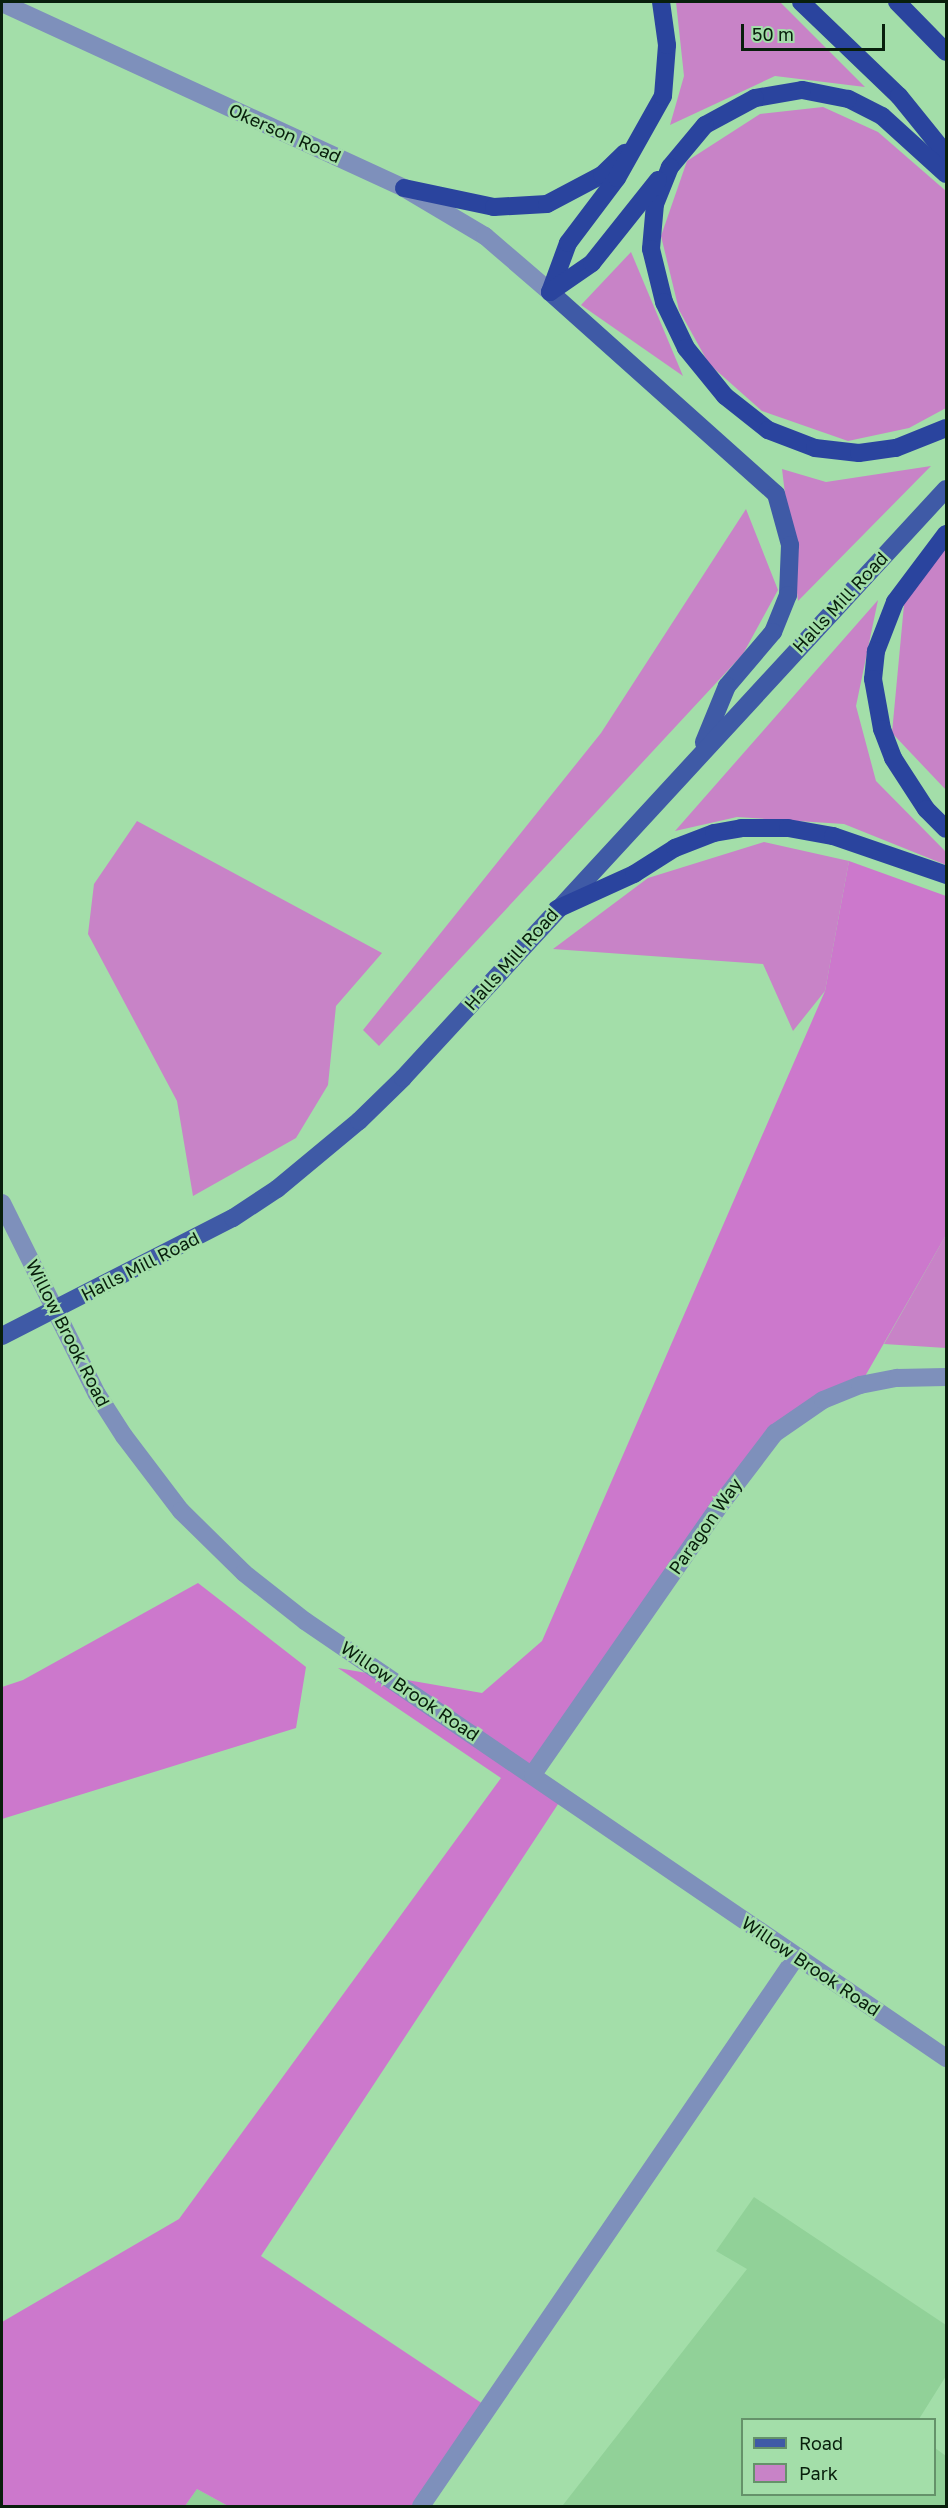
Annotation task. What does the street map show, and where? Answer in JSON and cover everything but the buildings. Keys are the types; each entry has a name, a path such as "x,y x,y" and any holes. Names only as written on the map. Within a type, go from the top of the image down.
{"highway":[{"path":"550,292 568,243 642,138 663,96 667,45 661,2"},
{"path":"801,2 891,88 946,154"},
{"path":"897,2 946,52"},
{"path":"550,292 592,263 687,142 727,110 755,98 802,90 828,93 882,116 946,174"},
{"path":"404,188 494,207 547,204 602,175 642,138"},
{"path":"687,142 659,191 652,221 651,249 655,274 673,324 704,373 768,430 815,448 881,451 946,428"},
{"path":"946,534 895,602 876,651 873,679 882,729 893,758 920,801 946,829"},
{"path":"557,909 634,874 675,848 714,833 741,828 788,828 833,836 946,875"}],"main road":[{"path":"550,292 776,494 790,545 788,595 773,632 727,686 698,754"},
{"name":"Halls Mill Road","path":"2,1336 214,1229 299,1171 391,1091 698,754 946,489"}],"street":[{"name":"Okerson Road","path":"2,3 404,188 486,236 550,292"},
{"name":"Willow Brook Road","path":"2,1203 97,1394 124,1436 211,1543 280,1604 533,1774 946,2058"},
{"name":"Paragon Way","path":"533,1774 717,1509 775,1433 822,1400 860,1385 897,1378 946,1377"},
{"path":"421,2506 796,1957"}],"shaded area":[{"path":"849,861 946,896 946,1235 860,1385 761,1443 530,1771 564,1795 261,2256 486,2406 416,2506 228,2506 197,2489 185,2506 2,2506 2,2322 179,2219 501,1778 338,1668 482,1693 542,1641 825,991"},
{"path":"198,1583 306,1667 296,1728 2,1819 2,1687 23,1680"},
{"path":"754,2197 946,2325 946,2376 920,2418 741,2418 741,2496 936,2496 936,2449 946,2456 946,2506 563,2505 747,2269 716,2251"},
{"path":"197,2489 228,2506 185,2506"}],"green space":[{"path":"676,2 780,2 865,87 775,76 670,125 684,76"},
{"path":"823,107 878,132 946,191 946,408 909,428 848,441 762,411 709,364 679,310 661,236 687,161 760,114"},
{"path":"631,252 683,376 581,305"},
{"path":"931,466 798,601 782,469 826,482"},
{"path":"746,509 778,590 743,654 379,1046 363,1030 601,733"},
{"path":"946,546 946,790 892,733 905,594"},
{"path":"878,600 856,706 876,781 946,852 946,865 844,824 737,817 675,831"},
{"path":"137,821 382,953 336,1006 328,1085 296,1138 193,1196 177,1101 88,934 94,884"},
{"path":"764,842 849,861 825,991 793,1031 763,964 553,949 648,878"},
{"path":"946,1235 946,1348 884,1344"}]}
